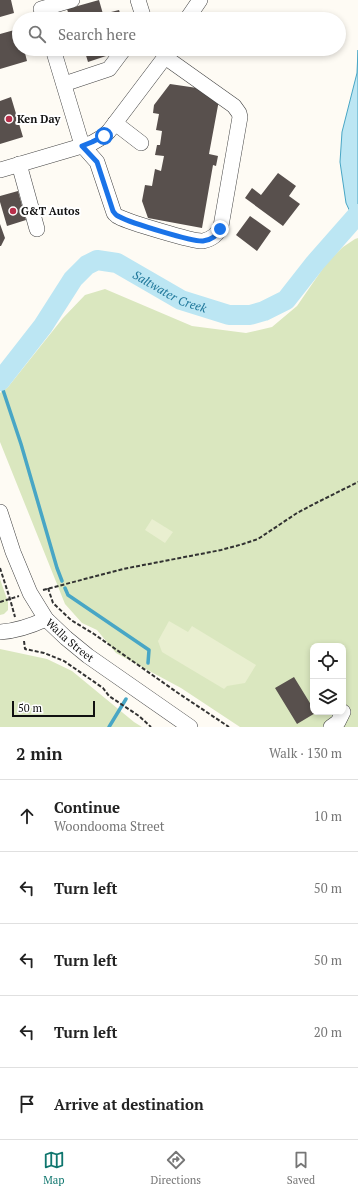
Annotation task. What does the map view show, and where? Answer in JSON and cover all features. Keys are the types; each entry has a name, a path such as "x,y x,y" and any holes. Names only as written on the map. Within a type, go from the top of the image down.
{"street":[{"path":"41,9 72,0"},
{"path":"138,0 142,12"},
{"path":"192,12 200,0"},
{"path":"55,56 82,146 97,162 113,211 118,217 194,240 207,240 217,234 221,226 240,124 239,113 234,106 170,56"},
{"path":"64,84 109,69 119,56"},
{"path":"0,170 82,146 104,136 164,56"},
{"path":"115,123 141,143"},
{"path":"19,164 37,229"},
{"name":"Walla Street","path":"0,512 13,552 30,593 46,619 88,656 190,727"},
{"path":"0,632 10,632 28,628 46,619"},
{"path":"331,727 338,722 341,715"}],"path":[{"path":"41,590 123,569 221,550 258,539 316,502 358,482"},
{"path":"0,568 14,615 24,640 25,649 44,653 64,661 103,688 109,696 139,716 151,727"},
{"path":"48,588 53,604 71,620 94,634 229,727"},
{"path":"0,602 21,596"}],"green space":[{"path":"358,238 358,727 240,727 181,688 116,653 97,630 82,623 65,604 0,442 0,393 8,387 63,318 85,295 105,289 192,326 246,333 272,327 297,306 328,261 343,247"},
{"path":"152,519 173,532 165,543 145,530"},
{"path":"0,579 8,602 8,610 4,614 0,615"},
{"path":"169,621 188,632 192,626 256,665 245,683 227,686 224,689 162,652 158,641"},
{"path":"0,649 47,659 72,671 142,727 0,727"}],"water":[{"path":"358,50 358,229 346,203 340,162 342,132 357,73"}],"building":[{"path":"0,0 11,0 14,12 0,17"},
{"path":"99,0 102,12 68,12 67,9"},
{"path":"12,31 12,56 26,56 27,61 0,69 0,34"},
{"path":"86,56 106,56 88,62"},
{"path":"170,84 204,89 219,100 209,154 218,156 216,166 213,165 202,228 148,218 142,201 145,185 152,186 155,169 161,171 164,156 155,155 157,145 160,145 162,131 156,130 159,114 153,113 154,105"},
{"name":"Ken Day","path":"11,97 23,137 0,144 0,101"},
{"path":"278,173 296,186 289,196 300,204 283,226 245,198 252,188 261,195"},
{"name":"G&T Autos","path":"18,191 26,220 7,226 0,202 0,196"},
{"path":"250,216 271,231 257,251 236,235"},
{"path":"0,224 5,238 1,246 0,246"},
{"path":"294,677 310,703 310,715 312,715 297,724 275,688"}],"waterway":[{"name":"Saltwater Creek","path":"0,381 43,326 73,279 87,265 97,260 117,263 181,300 229,315 250,315 264,311 286,300 315,263 358,214"},
{"path":"0,381 21,444 62,581"},
{"path":"65,588 68,595 149,650 148,663"},
{"path":"109,727 126,699"}],"place":[{"name":"Ken Day","path":"9,119"},
{"name":"G&T Autos","path":"13,211"}],"route":[{"path":"104,136 82,146 94,158 100,168 113,211 116,215 120,218 198,241 211,239 220,229"}]}
